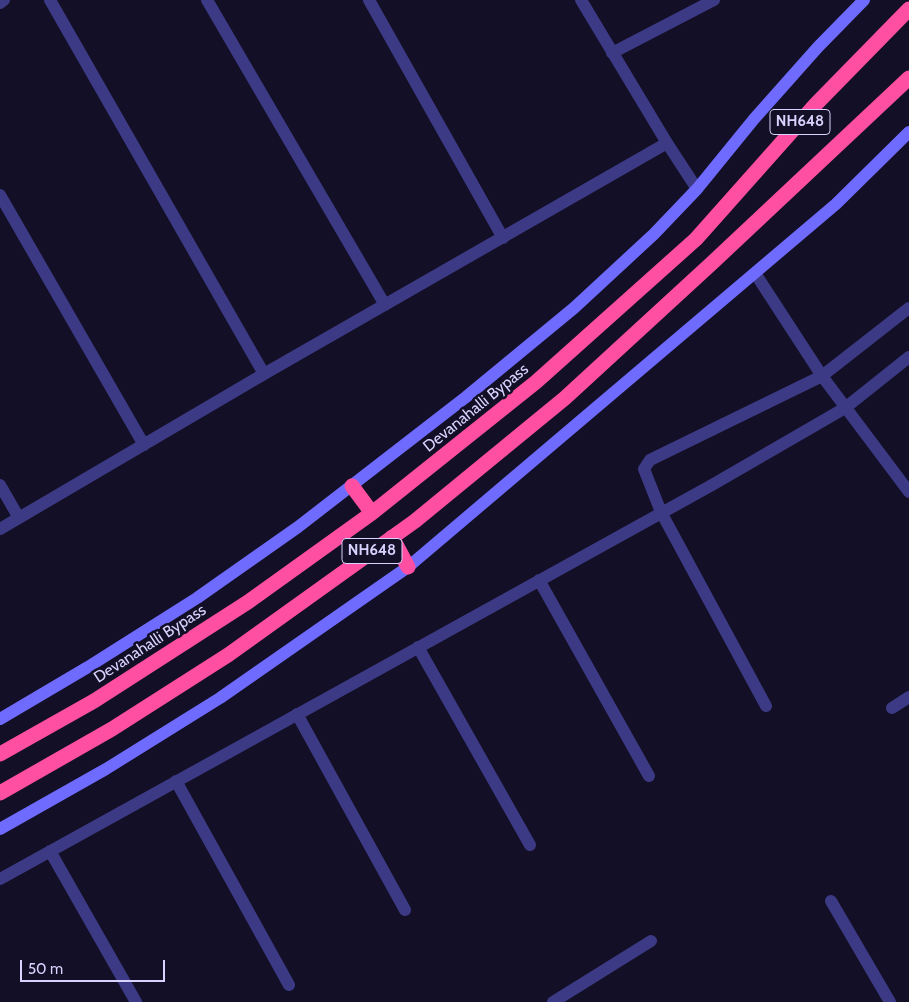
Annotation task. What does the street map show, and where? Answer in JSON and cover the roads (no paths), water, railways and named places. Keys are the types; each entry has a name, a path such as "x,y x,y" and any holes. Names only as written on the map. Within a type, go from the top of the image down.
{"highway":[{"name":"Devanahalli Bypass","path":"0,754 94,701 240,607 372,513 536,382 696,239 816,104 909,9"},
{"name":"NH648","path":"0,793 112,729 228,655 415,521 565,398 909,78"},
{"path":"352,486 372,513"},
{"path":"392,537 408,567"}],"street":[{"path":"0,3 4,0"},
{"path":"50,0 264,374"},
{"path":"207,0 385,305"},
{"path":"369,0 503,238"},
{"path":"581,0 667,143 697,189"},
{"path":"612,53 714,0"},
{"path":"0,719 88,667 197,598 298,527 466,398 574,308 654,234 697,189 754,118 864,0"},
{"path":"0,829 106,769 220,698 408,567 836,204 909,132"},
{"path":"0,529 264,374 667,143"},
{"path":"0,195 144,445"},
{"path":"755,274 822,376 909,492"},
{"path":"766,706 661,512 644,469 650,460 822,376 909,308"},
{"path":"0,879 712,485 845,408 909,357"},
{"path":"0,485 19,518"},
{"path":"539,580 649,776"},
{"path":"418,647 530,845"},
{"path":"892,708 909,697"},
{"path":"297,714 404,910"},
{"path":"176,781 289,985"},
{"path":"50,851 136,1002"},
{"path":"831,901 890,1002"},
{"path":"553,1002 651,941"}]}
